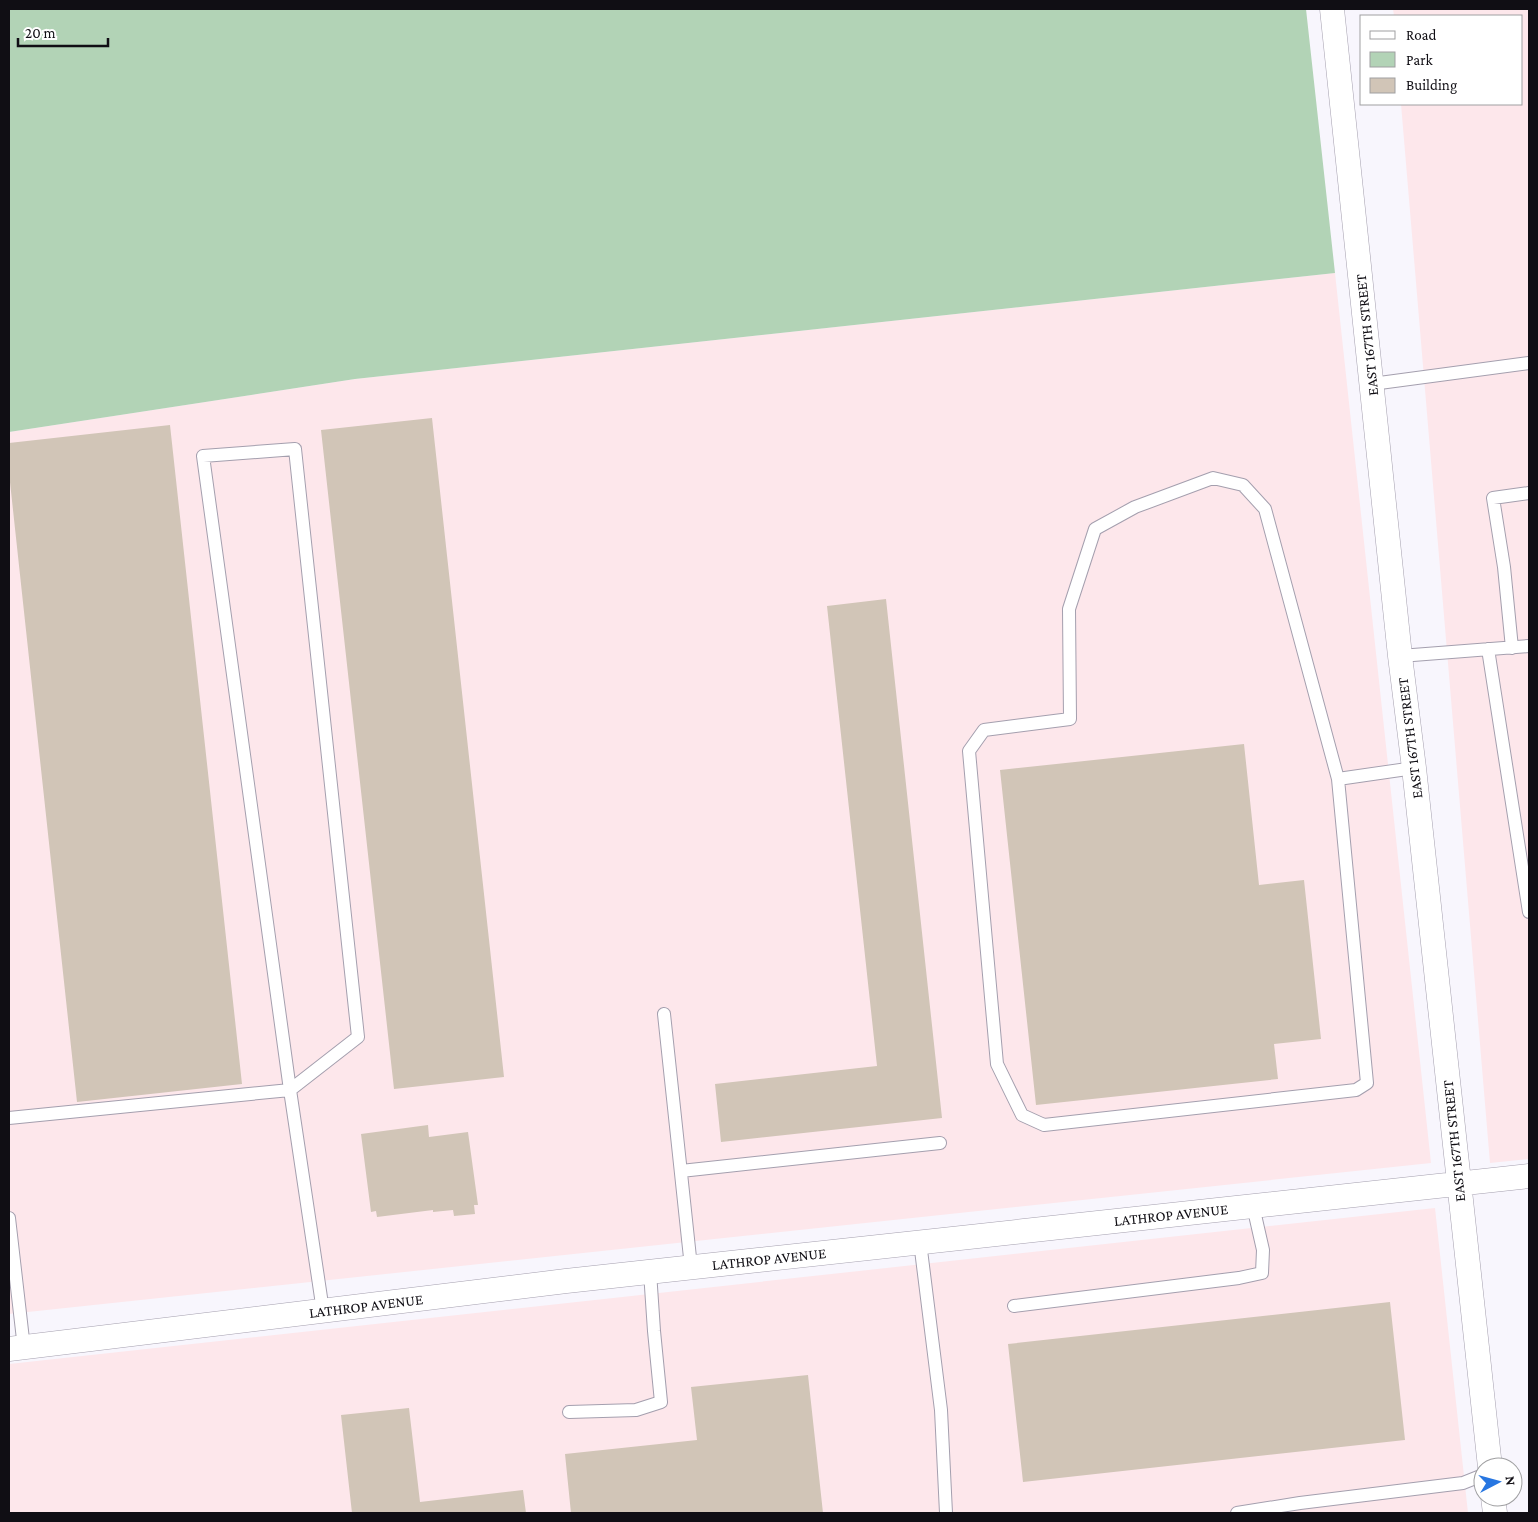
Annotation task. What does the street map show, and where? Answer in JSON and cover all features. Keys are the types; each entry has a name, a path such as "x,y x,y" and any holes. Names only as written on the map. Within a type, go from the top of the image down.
{"street":[{"name":"EAST 167TH STREET","path":"1332,9 1400,656 1414,768 1489,1457"},
{"name":"LATHROP AVENUE","path":"16,1348 691,1267 1529,1176"}],"lane":[{"path":"1372,384 1529,363"},
{"path":"9,1118 290,1090 358,1037 295,449 203,456 290,1090 323,1311"},
{"path":"1213,478 1243,485 1265,509 1338,779 1367,1083 1356,1090 1044,1125 1022,1115 997,1064 969,751 984,730 1070,719 1069,609 1095,528 1135,507 1213,478"},
{"path":"1512,648 1504,567 1494,498 1529,493"},
{"path":"1400,656 1529,646"},
{"path":"1488,649 1529,912"},
{"path":"1338,779 1414,768"},
{"path":"664,1014 691,1267"},
{"path":"681,1171 940,1143"},
{"path":"1014,1306 1239,1278 1262,1273 1263,1250 1253,1206"},
{"path":"9,1218 16,1348"},
{"path":"920,1242 941,1410 946,1513"},
{"path":"568,1412 636,1410 661,1402 650,1272"},
{"path":"1237,1513 1300,1503 1462,1483 1473,1478"}],"shaded area":[{"path":"1393,9 1529,9 1529,1159 1490,1163 1401,105 1523,105 1523,15 1394,15"},
{"path":"1335,273 1431,1163 9,1314 9,432 355,379"},
{"path":"1435,1208 1468,1513 9,1513 9,1364"}],"green space":[{"path":"9,9 1306,9 1335,273 355,379 9,432"}],"building":[{"path":"432,418 504,1077 394,1089 321,430"},
{"path":"170,425 242,1084 77,1102 9,473 9,443"},
{"path":"886,599 942,1118 721,1142 715,1084 877,1066 827,606"},
{"path":"1244,744 1259,885 1304,880 1321,1039 1274,1044 1278,1079 1036,1105 1000,770"},
{"path":"428,1125 429,1137 468,1132 478,1205 474,1205 475,1214 454,1216 453,1210 433,1212 433,1210 377,1217 376,1211 371,1212 361,1134"},
{"path":"1390,1302 1405,1440 1023,1482 1008,1344"},
{"path":"808,1375 823,1513 571,1513 565,1454 697,1440 691,1387"},
{"path":"409,1408 420,1502 523,1490 526,1513 352,1513 341,1415"}]}
